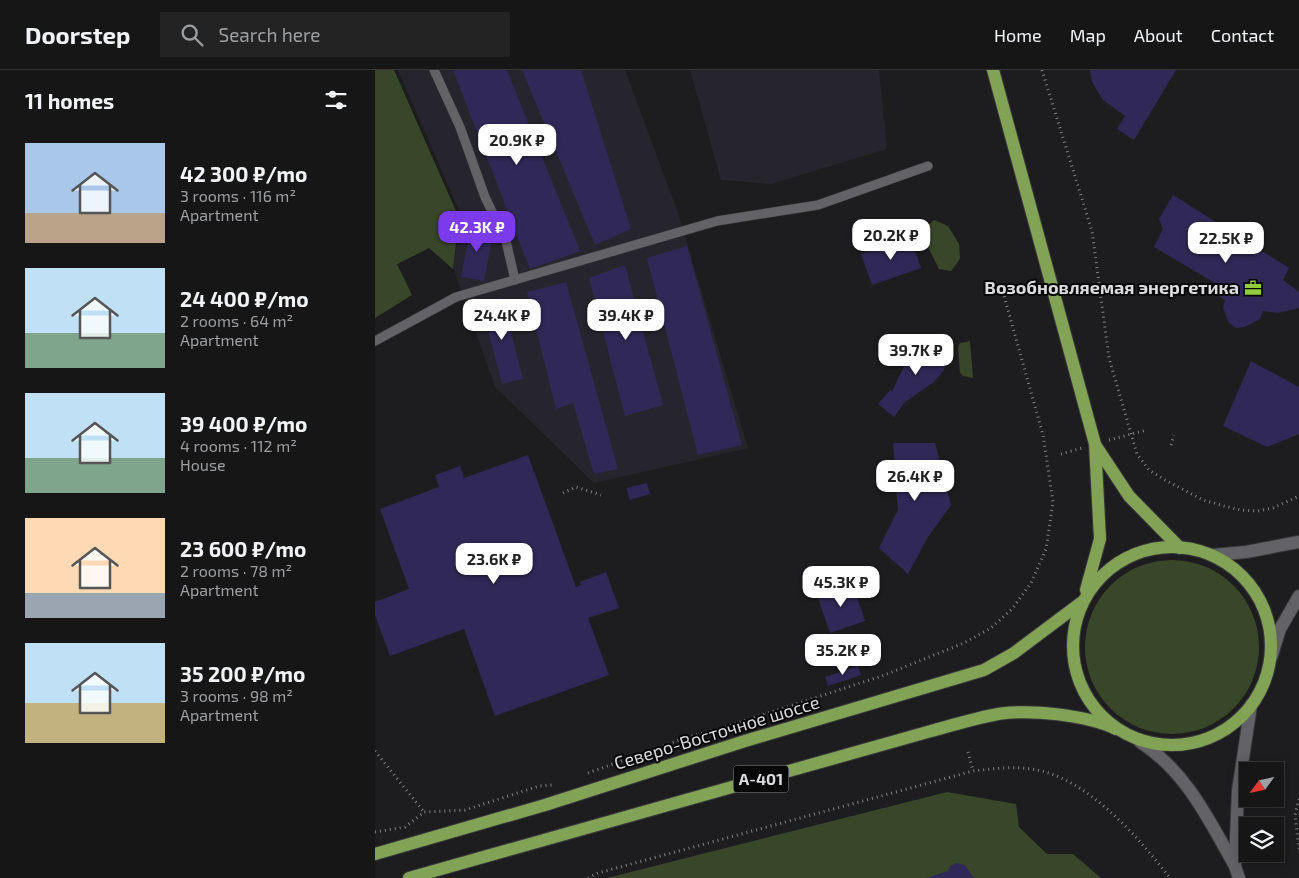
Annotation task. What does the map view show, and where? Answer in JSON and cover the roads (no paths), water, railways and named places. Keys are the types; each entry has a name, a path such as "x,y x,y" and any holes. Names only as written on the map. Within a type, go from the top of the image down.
{"main road":[{"path":"993,70 1095,444 1100,539 1074,631 1074,662 1078,680 1084,696 1093,708 1116,729 1157,753 1194,795 1237,872"},
{"path":"1095,444 1129,496 1180,548"},
{"path":"1082,602 1099,578 1123,560 1149,550 1180,548 1213,555 1291,545 1299,542"},
{"path":"1213,555 1238,572 1259,596 1270,626 1271,658"},
{"path":"1140,742 1168,746 1200,742 1229,728 1251,705 1265,682 1280,629 1299,596"},
{"name":"Северо-Восточное шоссе","path":"375,854 545,805 745,741 984,670 1014,652 1082,602"},
{"path":"1237,872 1238,791 1251,705"},
{"name":"А-401","path":"409,878 931,731 999,714 1072,716 1101,722 1116,729"}],"lane":[{"path":"434,70 460,127 485,197 507,240 515,280"},
{"path":"375,341 456,297 717,221 819,206 928,166"}],"place":[{"name":"Возобновляемая энергетика","path":"1253,288"}]}
